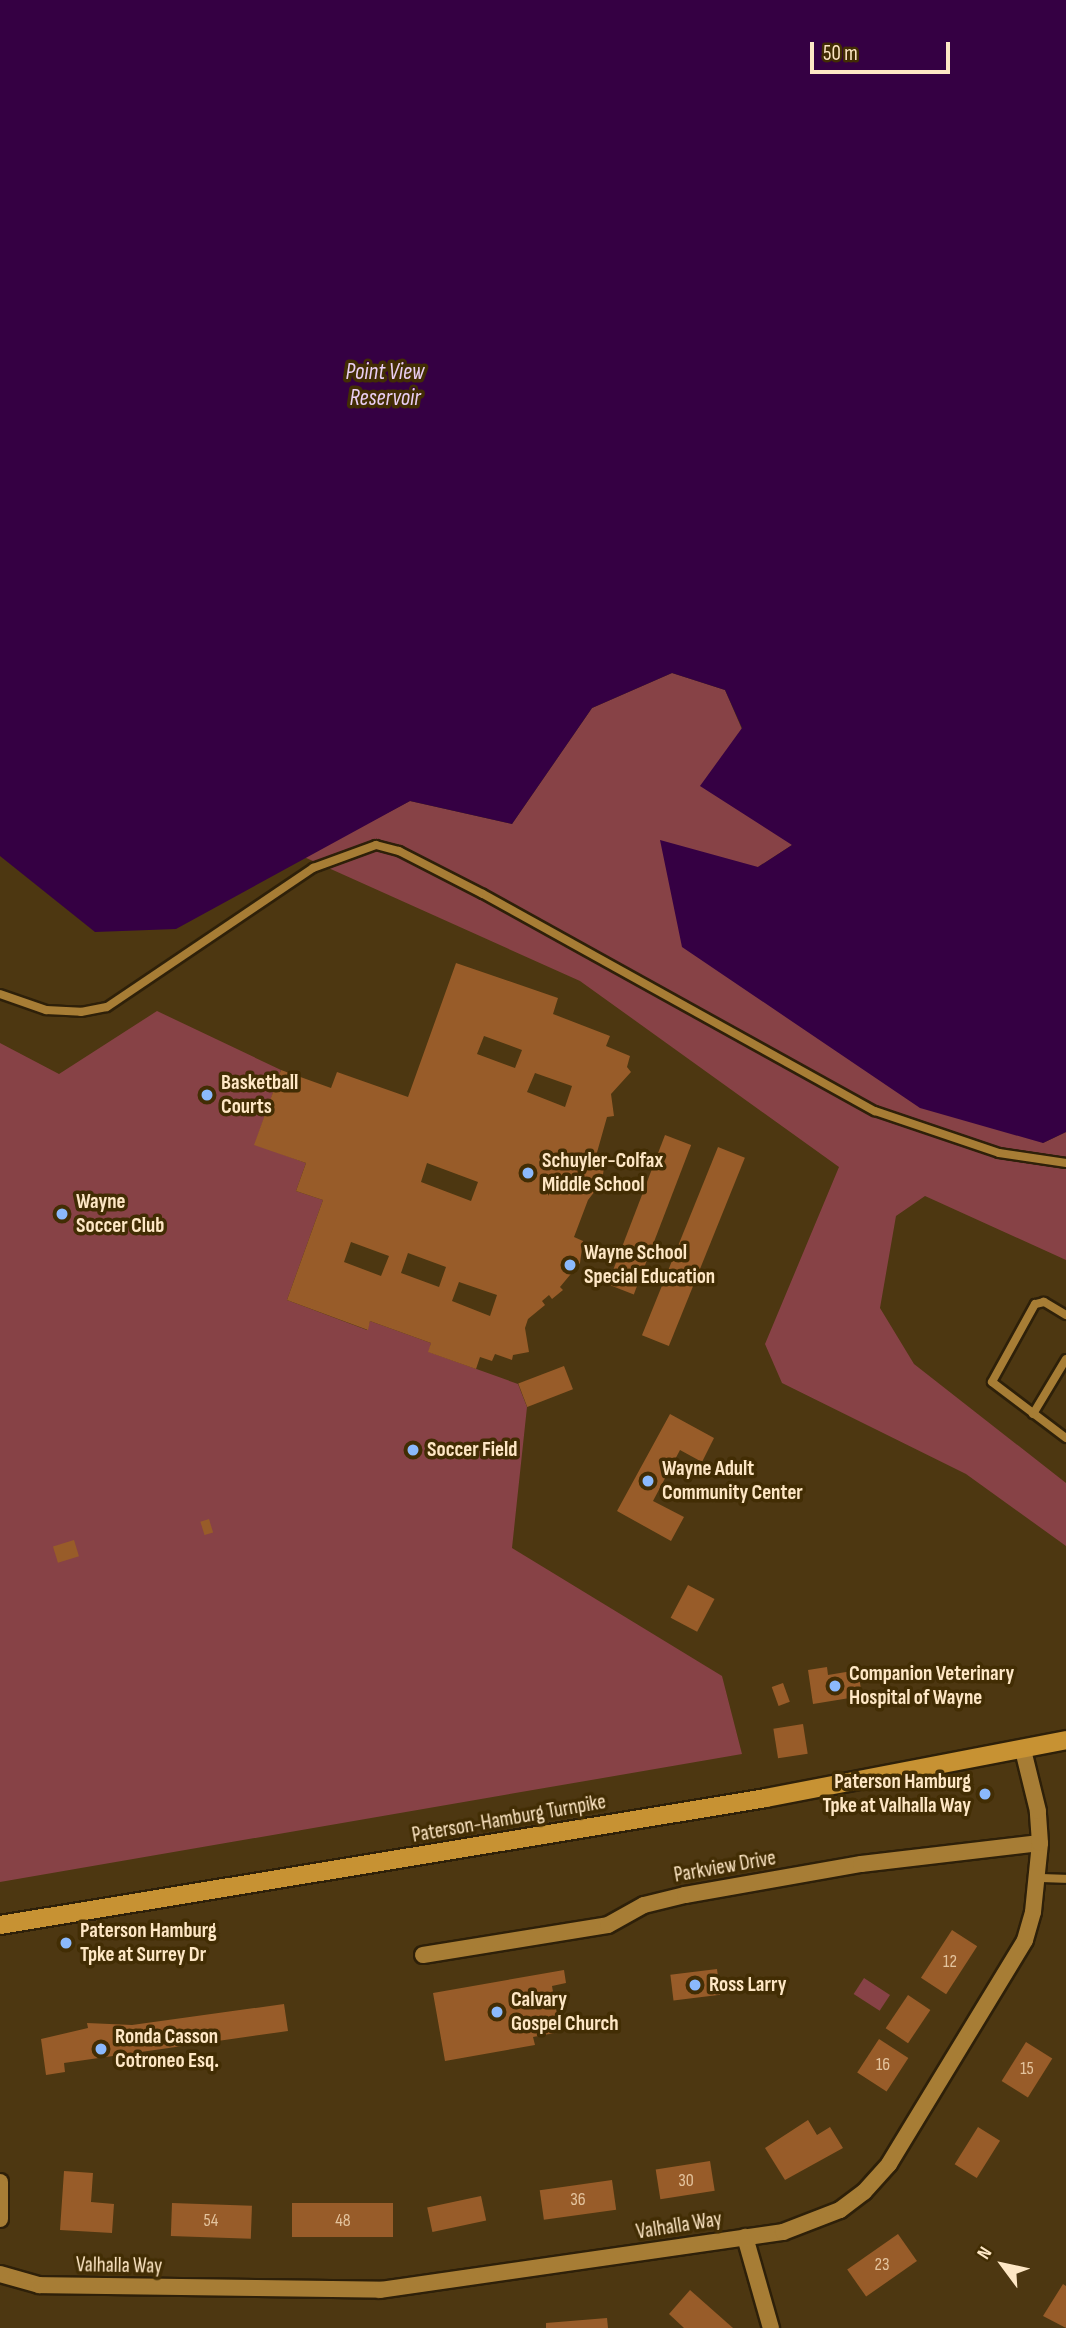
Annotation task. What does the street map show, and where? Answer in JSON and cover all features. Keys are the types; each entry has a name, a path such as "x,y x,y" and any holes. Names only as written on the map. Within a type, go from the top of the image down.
{"main road":[{"name":"Paterson-Hamburg Turnpike","path":"0,1925 334,1872 1023,1750 1066,1740"},
{"name":"Paterson-Hamburg Turnpike","path":"1023,1750 1066,1747"}],"street":[{"name":"Valhalla Way","path":"0,2274 39,2285 368,2291 745,2237 813,2223 840,2210 877,2179 1017,1958 1033,1912 1040,1843 1038,1811 1023,1750"},
{"name":"Parkview Drive","path":"423,1955 608,1925 644,1905 685,1895 861,1864 1040,1843"},
{"path":"0,2182 0,2219"},
{"path":"745,2237 771,2328"}],"lane":[{"path":"0,994 47,1010 81,1012 107,1007 313,868 376,845 399,851 484,894 875,1111 999,1153 1066,1163"},
{"path":"1066,1315 1044,1302 1035,1304 992,1382 1066,1438"},
{"path":"1033,1414 1066,1359"},
{"path":"1038,1878 1066,1879"}],"shaded area":[{"path":"672,673 725,690 792,845 758,867 1043,1143 1066,1132 1066,1260 925,1196 896,1216 880,1308 914,1364 1066,1483 1066,1546 966,1474 782,1383 765,1344 839,1167 580,981 304,857 410,801 512,824 592,708"},
{"path":"157,1011 281,1070 255,1144 306,1163 296,1191 323,1200 287,1300 367,1330 370,1321 431,1343 429,1352 518,1384 527,1407 512,1548 722,1676 742,1754 0,1882 0,1043 59,1074"},
{"path":"864,1978 890,1995 880,2011 854,1994"}],"water":[{"name":"Point View Reservoir","path":"0,0 1066,0 1066,1132 1043,1143 920,1108 682,947 660,840 758,867 792,845 700,786 742,728 725,690 672,673 592,708 512,824 410,801 176,929 95,932 0,856"}],"building":[{"name":"Schuyler-Colfax Middle School","path":"456,963 558,998 553,1014 610,1036 606,1046 630,1056 627,1067 631,1072 611,1094 614,1116 607,1117 596,1156 605,1160 602,1182 588,1200 574,1237 583,1241 580,1263 560,1287 563,1290 552,1299 549,1295 542,1301 545,1305 528,1319 525,1328 529,1352 513,1355 512,1360 495,1354 492,1361 480,1357 476,1369 428,1352 431,1343 370,1321 368,1330 287,1300 323,1200 296,1191 306,1163 254,1145 281,1070 331,1088 337,1072 408,1097","holes":["484,1036 522,1050 515,1068 477,1054","535,1073 572,1086 565,1107 527,1092","427,1163 478,1182 471,1201 421,1182","351,1242 389,1256 381,1276 344,1262","408,1253 446,1267 439,1287 401,1273","459,1282 497,1295 490,1316 452,1301"]},
{"path":"665,1135 691,1145 634,1294 608,1284"},
{"path":"718,1147 745,1158 669,1346 642,1335"},
{"path":"564,1366 573,1389 527,1407 518,1384"},
{"name":"Wayne Adult Community Center","path":"670,1414 714,1438 702,1462 680,1450 653,1501 684,1517 671,1541 617,1511"},
{"path":"209,1519 213,1532 204,1535 200,1522"},
{"path":"74,1540 79,1556 58,1563 53,1546"},
{"path":"688,1585 714,1599 697,1632 671,1618"},
{"name":"Companion Veterinary Hospital of Wayne","path":"827,1667 828,1675 858,1670 862,1696 813,1704 808,1670"},
{"path":"783,1683 790,1702 779,1706 772,1687"},
{"path":"803,1724 808,1754 778,1758 773,1729"},
{"path":"952,1930 977,1946 946,1994 921,1978"},
{"name":"Ross Larry","path":"717,1969 720,1995 674,2001 670,1975"},
{"name":"Calvary Gospel Church","path":"564,1970 566,1983 552,1986 560,2032 533,2037 535,2045 445,2061 433,1993"},
{"path":"908,1995 930,2010 908,2043 886,2028"},
{"path":"284,2004 288,2031 64,2063 65,2072 46,2075 41,2039 88,2028 87,2023 132,2025"},
{"path":"879,2039 908,2058 887,2092 857,2073"},
{"path":"1026,2042 1052,2058 1028,2097 1002,2081"},
{"path":"808,2120 817,2135 830,2127 843,2148 785,2180 765,2148"},
{"path":"978,2127 1000,2141 977,2178 955,2164"},
{"path":"710,2161 715,2191 660,2199 656,2170"},
{"path":"64,2171 93,2173 91,2202 114,2204 112,2233 60,2230"},
{"path":"612,2180 616,2210 544,2220 540,2190"},
{"path":"481,2196 486,2220 432,2232 427,2207"},
{"path":"172,2203 252,2206 251,2239 171,2236"},
{"path":"292,2203 393,2203 393,2237 292,2237"},
{"path":"898,2234 917,2261 866,2297 847,2270"},
{"path":"1063,2284 1066,2286 1066,2328 1043,2316"},
{"path":"690,2290 733,2328 684,2328 669,2314"},
{"path":"607,2318 608,2328 546,2328 546,2323"}],"place":[{"name":"Basketball Courts","path":"207,1095"},
{"name":"Schuyler-Colfax Middle School","path":"528,1173"},
{"name":"Wayne Soccer Club","path":"62,1214"},
{"name":"Wayne School Special Education","path":"570,1265"},
{"name":"Soccer Field","path":"413,1450"},
{"name":"Wayne Adult Community Center","path":"648,1481"},
{"name":"Companion Veterinary Hospital of Wayne","path":"835,1686"},
{"name":"Paterson Hamburg Tpke at Valhalla Way","path":"985,1794"},
{"name":"Paterson Hamburg Tpke at Surrey Dr","path":"66,1943"},
{"name":"Ross Larry","path":"695,1985"},
{"name":"Calvary Gospel Church","path":"497,2012"},
{"name":"Ronda Casson Cotroneo Esq.","path":"101,2049"}]}
